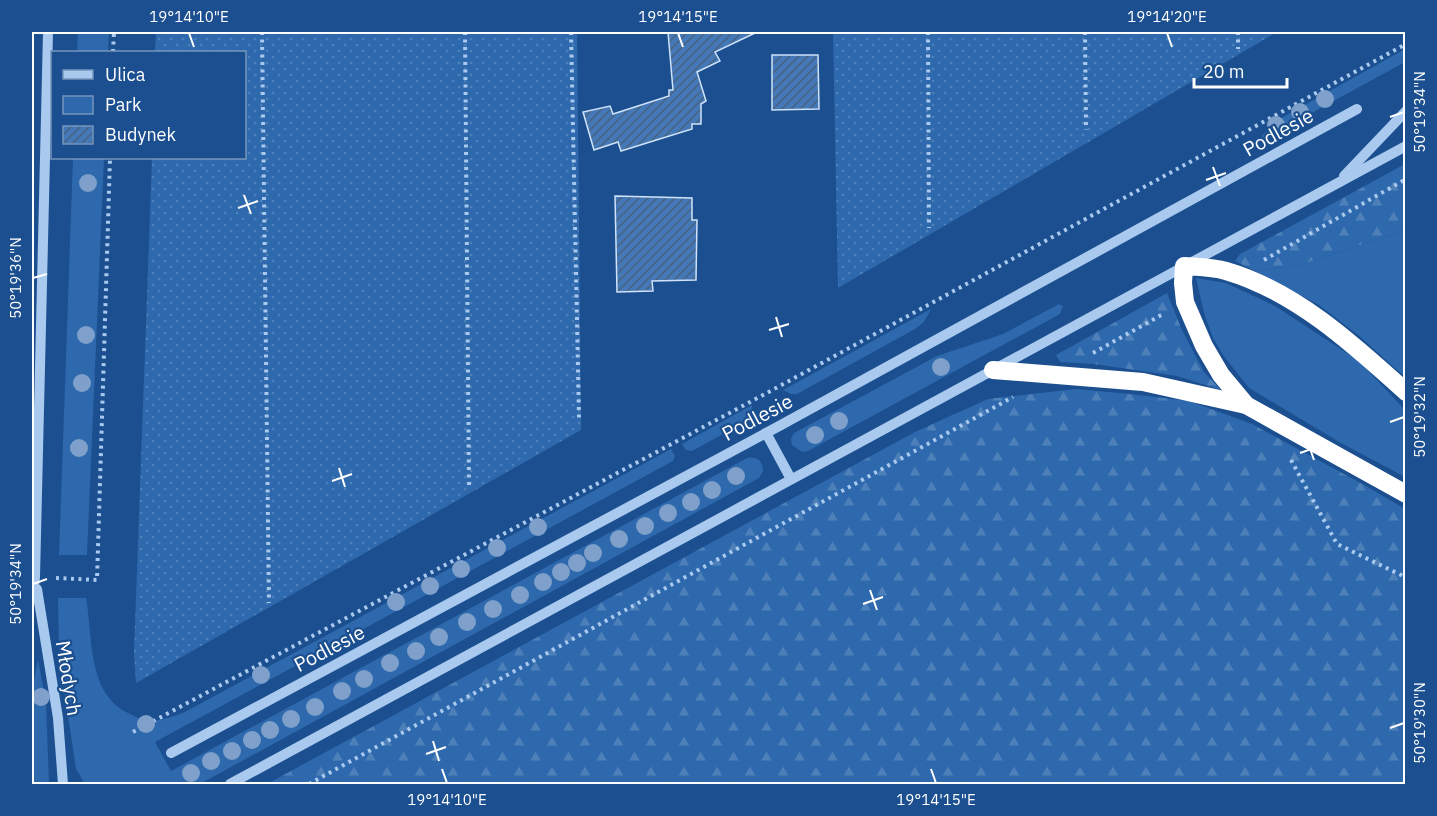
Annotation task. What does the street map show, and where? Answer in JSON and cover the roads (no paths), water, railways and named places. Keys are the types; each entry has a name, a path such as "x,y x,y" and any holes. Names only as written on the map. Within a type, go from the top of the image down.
{"highway":[{"path":"1246,405 1215,366 1204,346 1185,302 1184,266 1224,270 1276,291 1358,348 1406,392"},
{"path":"993,370 1143,382 1246,405 1406,494"}],"street":[{"name":"Młodych","path":"32,600 35,577 48,32"},
{"name":"Podlesie","path":"171,753 766,433 1357,109"},
{"path":"1337,183 1406,111"},
{"path":"230,784 1406,146"},
{"path":"766,433 791,479"},
{"name":"Młodych","path":"35,577 58,718 63,784"}]}
